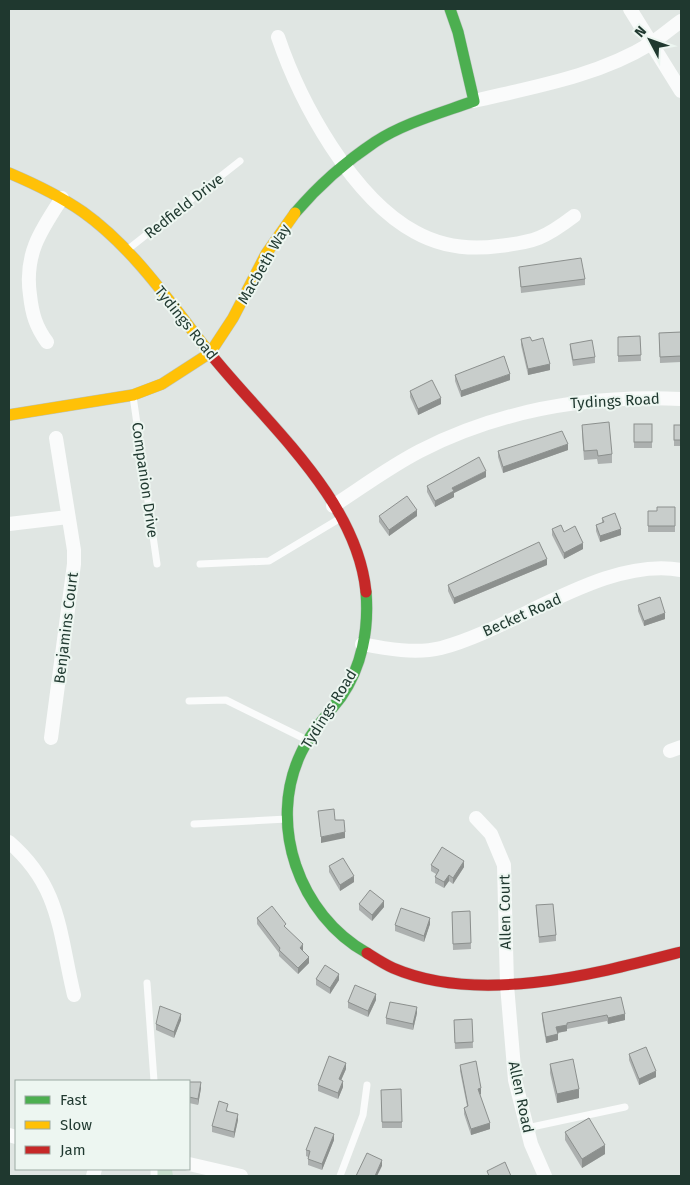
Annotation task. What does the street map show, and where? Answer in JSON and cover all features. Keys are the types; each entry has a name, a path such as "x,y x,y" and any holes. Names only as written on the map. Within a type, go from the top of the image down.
{"street":[{"path":"450,9 458,32 474,102"},
{"path":"630,9 650,44 681,91"},
{"name":"Macbeth Way","path":"9,415 133,395 162,384 210,353 233,318 266,254 294,214 319,185 376,141 421,120 474,102 556,81 614,62 650,44 681,21"},
{"path":"278,37 301,96 345,164 372,197 399,222 430,238 459,247 485,248 542,239 574,216"},
{"name":"Tydings Road","path":"9,173 62,198 94,220 127,250 249,401 303,460 336,513 355,549 364,577 366,596 362,644 354,673 308,741 296,766 287,819 295,870 307,896 326,921 348,944 367,956 411,974 448,983 506,985 565,979 681,952"},
{"path":"47,342 37,328 33,315 28,284 28,263 38,237 62,198"},
{"name":"Tydings Road","path":"336,513 420,451 477,428 531,410 588,400 640,397 681,399"},
{"name":"Benjamins Court","path":"51,738 74,564 56,438"},
{"path":"9,524 68,517"},
{"name":"Becket Road","path":"362,644 406,650 440,648 470,638 606,579 634,570 681,570"},
{"name":"Allen Court","path":"476,818 490,834 504,865 506,985"},
{"path":"9,842 24,854 43,882 57,912 74,995"},
{"name":"Allen Road","path":"506,985 515,1080 527,1128 545,1176"},
{"path":"190,1164 241,1176"}],"lane":[{"name":"Redfield Drive","path":"127,250 240,161"},
{"name":"Companion Drive","path":"133,395 157,564"},
{"path":"200,564 269,560 336,513"},
{"path":"189,701 226,700 308,741"},
{"path":"194,824 287,819"},
{"path":"147,983 154,1080"},
{"path":"340,1176 363,1115 367,1085"},
{"path":"527,1128 625,1107"}],"green space":[{"path":"157,1170 172,1170 173,1176 156,1176"}],"building":[{"path":"581,258 585,279 521,287 519,267"},
{"path":"681,332 681,356 660,357 659,333"},
{"path":"640,336 641,355 618,356 618,337"},
{"path":"530,337 532,341 543,338 550,364 528,369 521,339"},
{"path":"592,340 595,357 573,360 570,344"},
{"path":"504,356 510,374 461,391 455,375"},
{"path":"432,380 441,398 418,409 410,391"},
{"path":"609,422 612,454 598,456 597,450 584,451 582,425"},
{"path":"634,424 652,424 652,442 634,442"},
{"path":"674,425 681,425 681,440 674,440"},
{"path":"562,431 568,444 503,467 498,451"},
{"path":"479,457 486,471 452,488 454,491 435,501 427,486"},
{"path":"407,496 417,510 389,530 379,516"},
{"path":"657,507 675,507 675,526 648,526 648,511 657,511"},
{"path":"615,513 621,529 600,536 596,525 604,522 602,518"},
{"path":"561,525 564,532 575,526 583,543 564,553 552,529"},
{"path":"539,542 547,559 454,598 448,585"},
{"path":"660,597 665,613 644,621 638,605"},
{"path":"334,809 335,820 344,820 345,832 321,837 318,811"},
{"path":"442,847 464,861 453,878 449,875 444,882 435,877 439,870 431,865"},
{"path":"343,858 354,876 340,885 329,866"},
{"path":"370,890 384,901 372,915 359,904"},
{"path":"553,904 556,935 539,937 536,905"},
{"path":"272,906 286,924 284,926 303,944 300,948 309,957 298,968 279,950 280,948 257,918"},
{"path":"401,908 430,918 424,936 395,925"},
{"path":"470,911 471,943 453,944 452,912"},
{"path":"325,965 339,974 330,988 316,979"},
{"path":"355,985 376,994 368,1011 348,1002"},
{"path":"621,997 625,1014 608,1018 607,1015 567,1023 567,1025 556,1027 558,1034 546,1037 542,1013"},
{"path":"390,1002 417,1007 413,1024 386,1018"},
{"path":"160,1006 181,1014 174,1032 156,1024"},
{"path":"472,1019 473,1042 455,1043 454,1020"},
{"path":"646,1047 656,1071 639,1079 629,1054"},
{"path":"329,1056 346,1063 339,1079 343,1081 338,1093 318,1085"},
{"path":"573,1059 579,1089 557,1094 550,1064"},
{"path":"476,1061 481,1088 478,1089 490,1123 471,1129 464,1108 468,1106 460,1065"},
{"path":"190,1082 201,1082 198,1099 190,1097"},
{"path":"401,1089 402,1122 382,1122 381,1090"},
{"path":"219,1101 228,1104 226,1111 238,1114 234,1132 212,1126"},
{"path":"589,1118 605,1145 582,1159 565,1132"},
{"path":"315,1127 334,1134 322,1164 308,1159 310,1151 306,1150"},
{"path":"367,1153 382,1160 375,1176 356,1176"},
{"path":"505,1162 511,1176 489,1176 487,1171"}],"traffic: fast":[{"path":"295,213 332,175 386,135 410,124 474,101 458,32 450,9"},
{"path":"366,592 365,634 359,660 341,697 314,731 301,753 291,780 287,809 289,837 296,865 307,892 323,916 343,936 367,953"}],"traffic: slow":[{"path":"9,173 38,186 83,212 120,243 213,357"},
{"path":"9,415 133,395 162,384 210,353 233,318 266,254 295,213"}],"traffic: jam":[{"path":"213,357 283,437 328,495 346,526 359,558 366,592"},
{"path":"367,953 393,968 427,979 462,984 499,985 575,976 681,952"}]}
